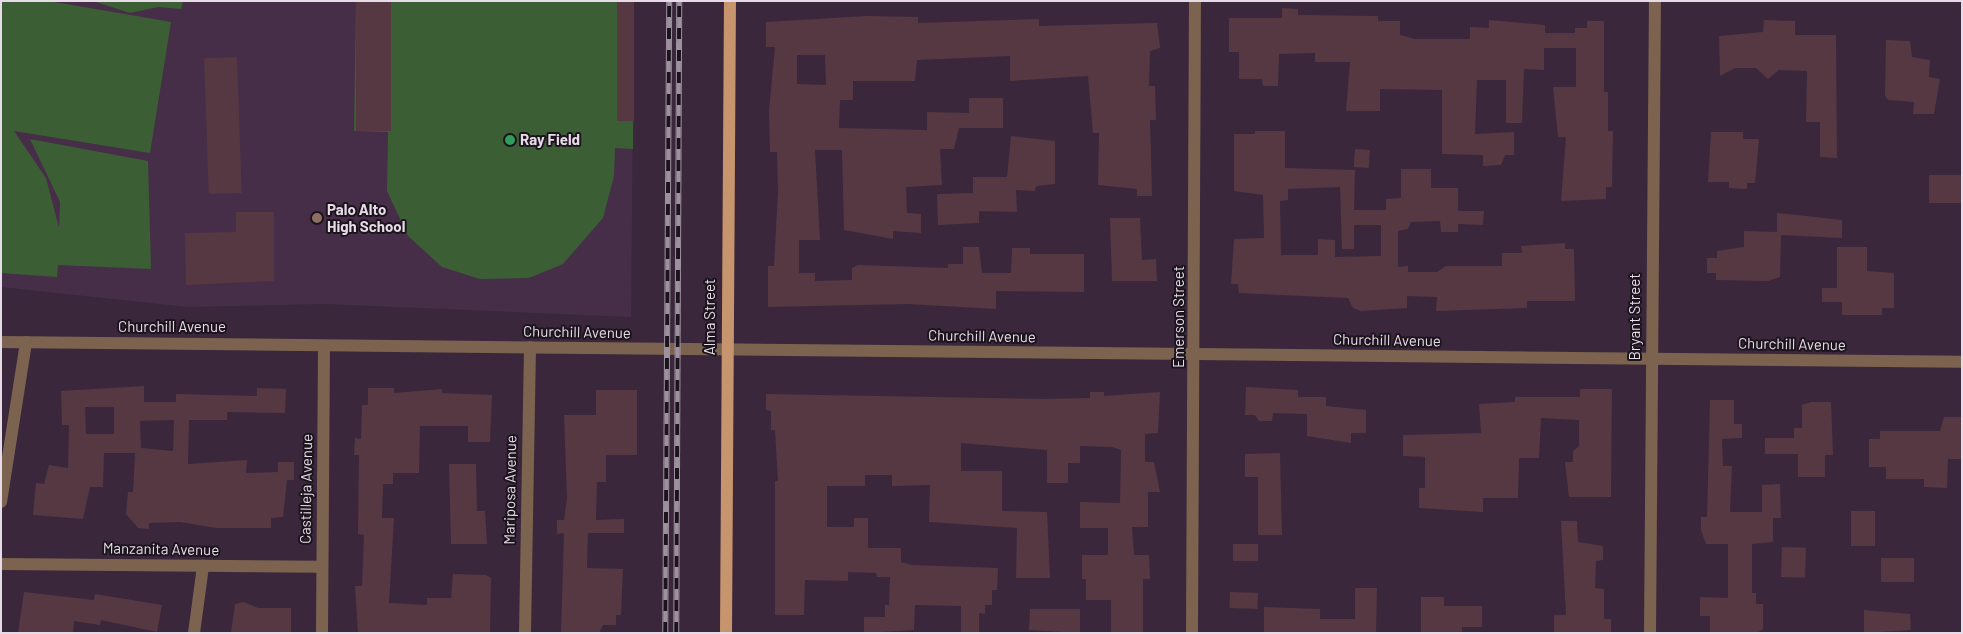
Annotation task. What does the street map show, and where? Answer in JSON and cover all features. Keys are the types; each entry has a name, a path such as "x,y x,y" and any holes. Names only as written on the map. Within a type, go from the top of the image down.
{"main road":[{"name":"Alma Street","path":"726,633 726,350 730,1"}],"street":[{"name":"Emerson Street","path":"1192,633 1196,1"},
{"name":"Bryant Street","path":"1650,633 1654,1"},
{"name":"Churchill Avenue","path":"1,342 1962,362"},
{"path":"1,502 26,342"},
{"name":"Castilleja Avenue","path":"322,633 324,346"},
{"name":"Mariposa Avenue","path":"525,633 530,347"},
{"name":"Manzanita Avenue","path":"1,564 321,567"},
{"path":"194,633 203,566"}],"shaded area":[{"name":"Palo Alto High School","path":"1,1 634,1 631,317 325,304 188,307 1,287"}],"green space":[{"path":"1,1 49,1 171,22 150,153 14,131 46,178 59,228 60,202 30,139 148,161 151,269 58,265 57,277 1,273"},
{"path":"93,1 183,1 181,9 158,7 130,13"},
{"name":"Ray Field","path":"356,1 634,1 633,149 615,148 614,176 603,218 563,264 529,278 480,279 442,267 408,236 387,191 388,132 354,131"}],"building":[{"path":"356,1 391,1 391,131 356,131"},
{"path":"617,1 634,1 634,121 617,121"},
{"path":"1282,8 1298,9 1298,15 1378,16 1378,21 1400,21 1400,35 1415,39 1470,39 1470,27 1489,28 1489,20 1545,25 1545,33 1575,33 1575,28 1587,28 1587,21 1604,21 1604,92 1608,92 1608,131 1613,131 1612,187 1606,187 1606,199 1561,201 1566,137 1558,137 1553,87 1576,87 1576,48 1544,48 1544,70 1524,69 1522,123 1506,123 1506,80 1477,80 1475,134 1514,132 1514,155 1505,155 1501,165 1483,166 1483,155 1442,154 1442,90 1380,89 1380,111 1346,111 1350,62 1315,62 1315,53 1279,54 1278,86 1263,86 1262,79 1239,79 1239,52 1229,52 1229,18 1282,18"},
{"path":"866,16 918,17 918,23 1039,19 1039,26 1157,23 1160,48 1150,51 1149,86 1155,86 1156,120 1150,120 1152,196 1137,196 1137,189 1098,185 1099,133 1093,133 1088,76 1010,81 1010,56 917,60 915,81 853,81 853,100 840,100 839,128 927,130 927,112 969,113 969,98 1003,98 1003,128 959,128 954,149 940,149 942,185 906,187 907,213 921,214 921,233 893,231 893,239 844,230 842,150 815,150 820,240 799,240 799,273 815,273 815,281 852,280 852,268 858,265 948,268 948,264 963,264 963,247 979,247 982,273 1011,273 1012,248 1030,248 1030,254 1084,254 1084,292 996,291 996,309 908,304 768,307 768,266 774,266 778,192 777,152 770,152 769,110 775,47 766,47 766,22","holes":["797,55 825,55 826,85 797,84"]},
{"path":"1764,20 1795,21 1795,35 1836,35 1837,158 1820,157 1820,122 1806,122 1807,71 1779,70 1768,79 1756,68 1735,68 1720,76 1719,36 1763,32"},
{"path":"1886,40 1910,41 1912,57 1930,60 1929,77 1940,79 1934,114 1913,114 1914,102 1888,100 1885,96"},
{"path":"237,57 242,193 209,194 204,58"},
{"path":"1255,131 1285,131 1285,168 1355,170 1354,210 1386,210 1386,199 1401,198 1401,169 1431,169 1431,188 1458,188 1458,211 1484,211 1483,225 1458,224 1458,232 1441,232 1440,221 1411,222 1408,229 1398,231 1398,267 1408,266 1408,272 1437,272 1446,266 1502,266 1502,253 1522,253 1521,246 1565,243 1565,249 1574,249 1575,301 1527,301 1527,308 1436,311 1437,297 1407,296 1407,308 1361,311 1353,308 1348,298 1239,293 1238,284 1231,284 1234,239 1264,238 1263,195 1234,191 1234,134 1255,134","holes":["1340,187 1342,249 1354,249 1354,225 1381,225 1381,256 1335,257 1335,240 1318,239 1318,255 1281,255 1280,201 1288,200 1288,189"]},
{"path":"1711,132 1743,132 1743,139 1759,139 1755,183 1747,183 1747,189 1729,188 1729,182 1708,182"},
{"path":"1011,136 1055,141 1055,184 1036,186 1035,191 1016,190 1017,212 979,211 979,223 938,225 937,194 973,193 973,177 1007,177"},
{"path":"1355,149 1370,150 1369,168 1354,167"},
{"path":"1929,175 1962,175 1962,203 1929,203"},
{"path":"236,212 274,212 274,281 186,285 185,233 236,232"},
{"path":"1777,213 1842,220 1842,238 1781,235 1780,277 1768,281 1716,280 1716,273 1707,273 1707,258 1717,258 1717,251 1744,247 1744,231 1777,232"},
{"path":"1110,218 1140,218 1142,260 1156,259 1157,281 1112,281"},
{"path":"1837,247 1867,247 1867,271 1894,273 1894,308 1882,308 1882,315 1842,315 1842,302 1822,302 1822,288 1837,288"},
{"path":"144,386 144,402 176,402 176,394 257,396 257,388 286,389 285,413 227,412 227,420 189,420 188,464 247,460 246,473 278,472 278,462 294,462 294,480 287,480 283,517 271,518 271,528 216,528 180,522 149,523 149,529 138,528 126,514 128,492 133,492 135,453 104,453 103,487 90,487 83,519 33,515 36,483 44,484 49,465 68,468 69,425 62,425 61,391","holes":["85,407 114,407 114,434 86,434","174,420 173,451 141,448 140,421"]},
{"path":"1246,387 1298,390 1298,397 1326,397 1326,406 1366,410 1366,433 1351,433 1351,443 1307,436 1307,414 1273,413 1272,421 1259,421 1255,415 1245,415"},
{"path":"368,388 394,388 394,393 442,389 442,393 492,395 490,442 468,442 468,426 420,426 419,473 393,473 393,484 383,484 382,518 394,518 389,603 427,605 427,598 451,598 453,574 486,575 491,578 490,633 358,633 355,586 362,586 364,535 358,534 359,455 354,455 355,438 361,439 362,405 368,405"},
{"path":"1580,389 1612,389 1611,497 1569,497 1565,462 1573,462 1573,451 1579,446 1579,420 1541,418 1539,458 1519,458 1518,498 1483,498 1483,512 1419,508 1419,488 1425,488 1425,457 1403,456 1403,435 1481,433 1479,404 1515,402 1515,397 1580,397"},
{"path":"596,390 637,390 637,455 606,455 606,482 597,482 596,520 624,519 624,533 588,533 587,568 623,569 621,615 616,615 616,625 603,625 599,633 561,633 564,533 557,534 557,520 564,520 567,498 564,415 596,415"},
{"path":"1090,392 1104,392 1104,396 1160,392 1158,433 1145,434 1145,462 1154,462 1160,492 1148,492 1148,527 1132,527 1134,555 1149,555 1150,579 1143,579 1143,633 1111,633 1111,600 1086,600 1086,579 1082,579 1082,555 1108,555 1108,528 1080,528 1080,502 1120,503 1121,450 1112,447 1080,446 1080,463 1068,463 1068,483 1047,483 1047,450 961,443 961,471 1002,471 1002,511 1047,512 1050,578 1016,578 1017,528 929,522 930,485 892,486 892,475 865,475 865,486 827,486 827,527 854,527 854,518 868,518 868,548 901,548 901,562 912,565 998,568 997,590 992,590 992,605 985,605 985,614 979,613 979,633 961,633 961,606 915,605 914,630 864,633 864,617 885,617 885,605 889,605 890,577 877,577 876,573 848,572 848,581 805,580 804,615 775,615 775,481 778,481 775,430 771,430 771,411 766,410 766,394 1041,399 1090,398"},
{"path":"1710,400 1734,400 1734,424 1742,424 1742,438 1722,439 1723,466 1732,466 1730,512 1762,512 1762,485 1780,484 1781,518 1773,518 1773,542 1752,544 1752,593 1756,593 1756,604 1763,604 1763,629 1757,633 1710,633 1710,616 1700,616 1700,597 1728,598 1728,544 1706,544 1701,530 1701,517 1707,517"},
{"path":"1811,402 1831,402 1833,455 1825,455 1825,477 1798,477 1798,454 1765,454 1765,438 1794,438 1794,428 1802,428 1802,405"},
{"path":"1944,417 1962,417 1962,459 1948,459 1947,488 1924,487 1924,479 1886,479 1886,467 1869,467 1869,439 1880,439 1880,431 1940,431"},
{"path":"1280,453 1282,535 1258,535 1258,477 1245,477 1245,454"},
{"path":"449,464 476,464 477,511 485,511 487,544 451,544"},
{"path":"1851,511 1875,511 1875,546 1851,546"},
{"path":"1561,521 1577,521 1578,542 1603,546 1603,560 1596,561 1595,588 1604,589 1604,619 1611,619 1611,633 1554,633 1554,615 1566,615"},
{"path":"1233,544 1258,544 1258,561 1233,561"},
{"path":"1782,547 1806,548 1805,578 1781,577"},
{"path":"1881,558 1914,558 1914,582 1881,582"},
{"path":"1355,588 1377,588 1376,633 1264,633 1264,607 1320,609 1320,619 1355,619"},
{"path":"24,592 94,600 95,594 162,605 157,632 101,620 100,625 74,621 73,633 18,633"},
{"path":"1230,592 1258,593 1257,609 1229,608"},
{"path":"1421,597 1444,597 1444,606 1482,606 1482,627 1462,627 1462,633 1421,633"},
{"path":"244,602 258,608 291,608 291,633 231,633 235,604"},
{"path":"1030,609 1080,609 1080,633 1029,630"},
{"path":"1864,610 1910,614 1911,630 1864,633"}],"railway":[{"path":"665,633 669,1"},
{"path":"676,633 679,1"}],"place":[{"name":"Ray Field","path":"510,140"},
{"name":"Palo Alto High School","path":"317,218"}]}
